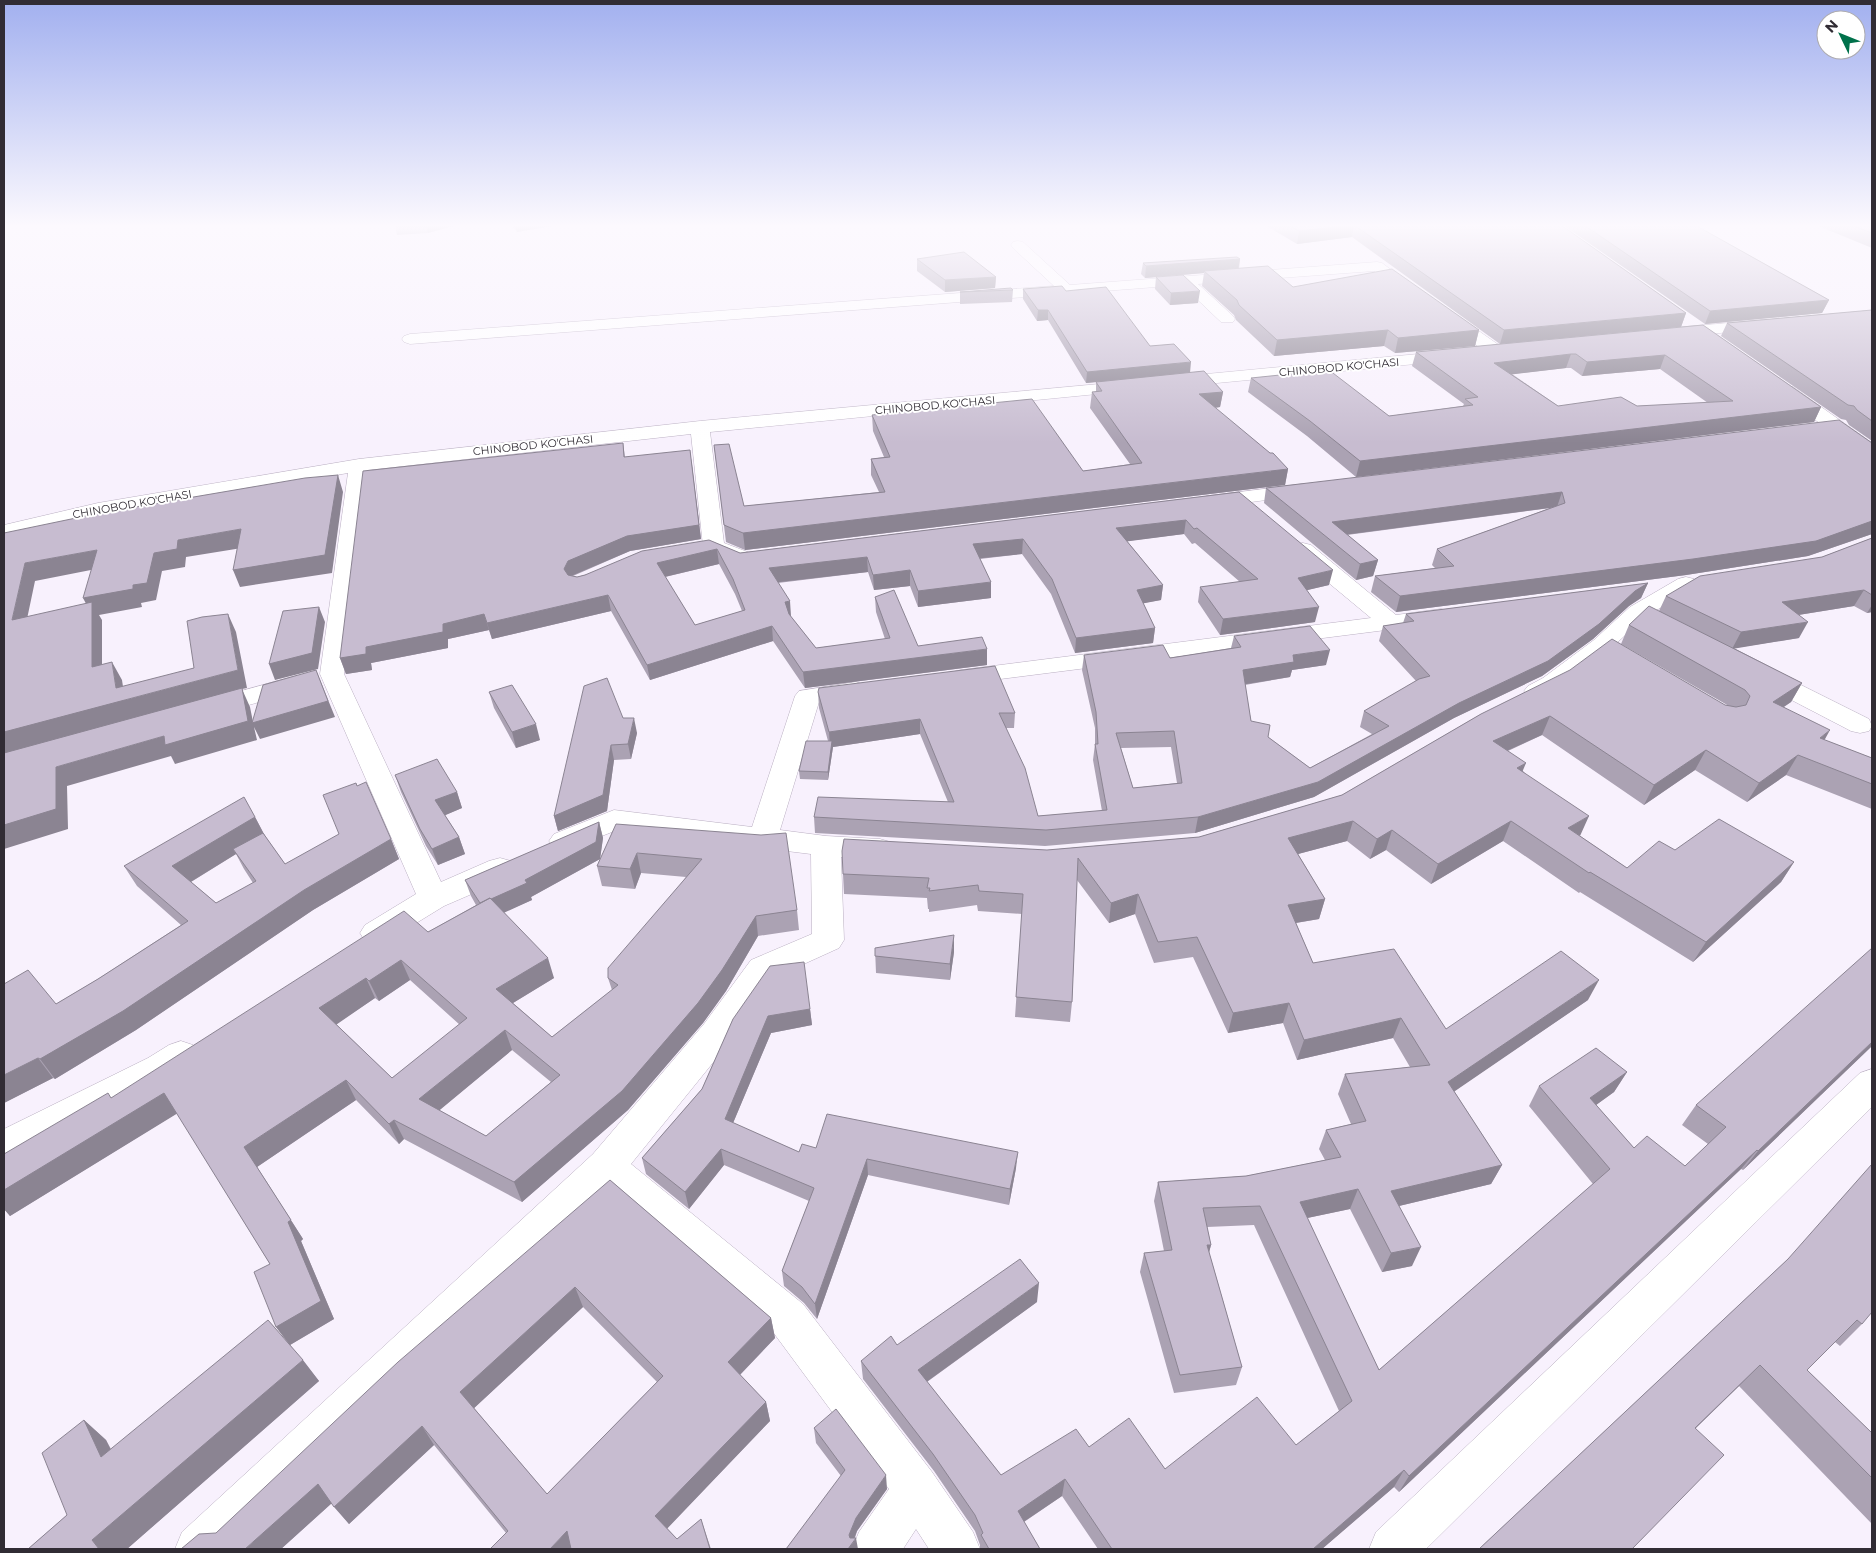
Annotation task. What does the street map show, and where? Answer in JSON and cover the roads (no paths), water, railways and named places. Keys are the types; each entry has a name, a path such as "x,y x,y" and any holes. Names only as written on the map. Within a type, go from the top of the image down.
{"street":[{"path":"410,338 941,297"},
{"path":"1204,297 1227,319"},
{"path":"1421,297 1497,352"},
{"path":"1684,319 1724,347"},
{"path":"1651,336 1777,324"},
{"name":"CHINOBOD KO'CHASI","path":"4,531 98,509 359,464 700,427 1516,350"},
{"path":"1773,381 1839,426 1872,452"},
{"path":"1809,430 1839,426"},
{"path":"700,427 705,547 742,559 761,557"},
{"path":"359,464 332,674 433,898"},
{"path":"1192,504 1319,488"},
{"path":"1240,498 1263,516"},
{"path":"1285,535 1390,622"},
{"path":"1632,602 1695,582"},
{"path":"1632,602 1664,626"},
{"path":"1517,700 1615,653 1632,602"},
{"path":"936,680 1459,613"},
{"path":"1744,666 1860,725"},
{"path":"191,713 332,674"},
{"path":"763,837 808,696 877,687"},
{"path":"350,949 433,898 614,820 826,846 906,850"},
{"path":"199,1549 606,1166 716,1034 762,969 828,940 826,846"},
{"path":"4,1147 160,1068 202,1042"},
{"path":"1393,1549 1872,1084"},
{"path":"606,1166 788,1318 916,1488 956,1549"},
{"path":"876,1549 916,1488"}]}
